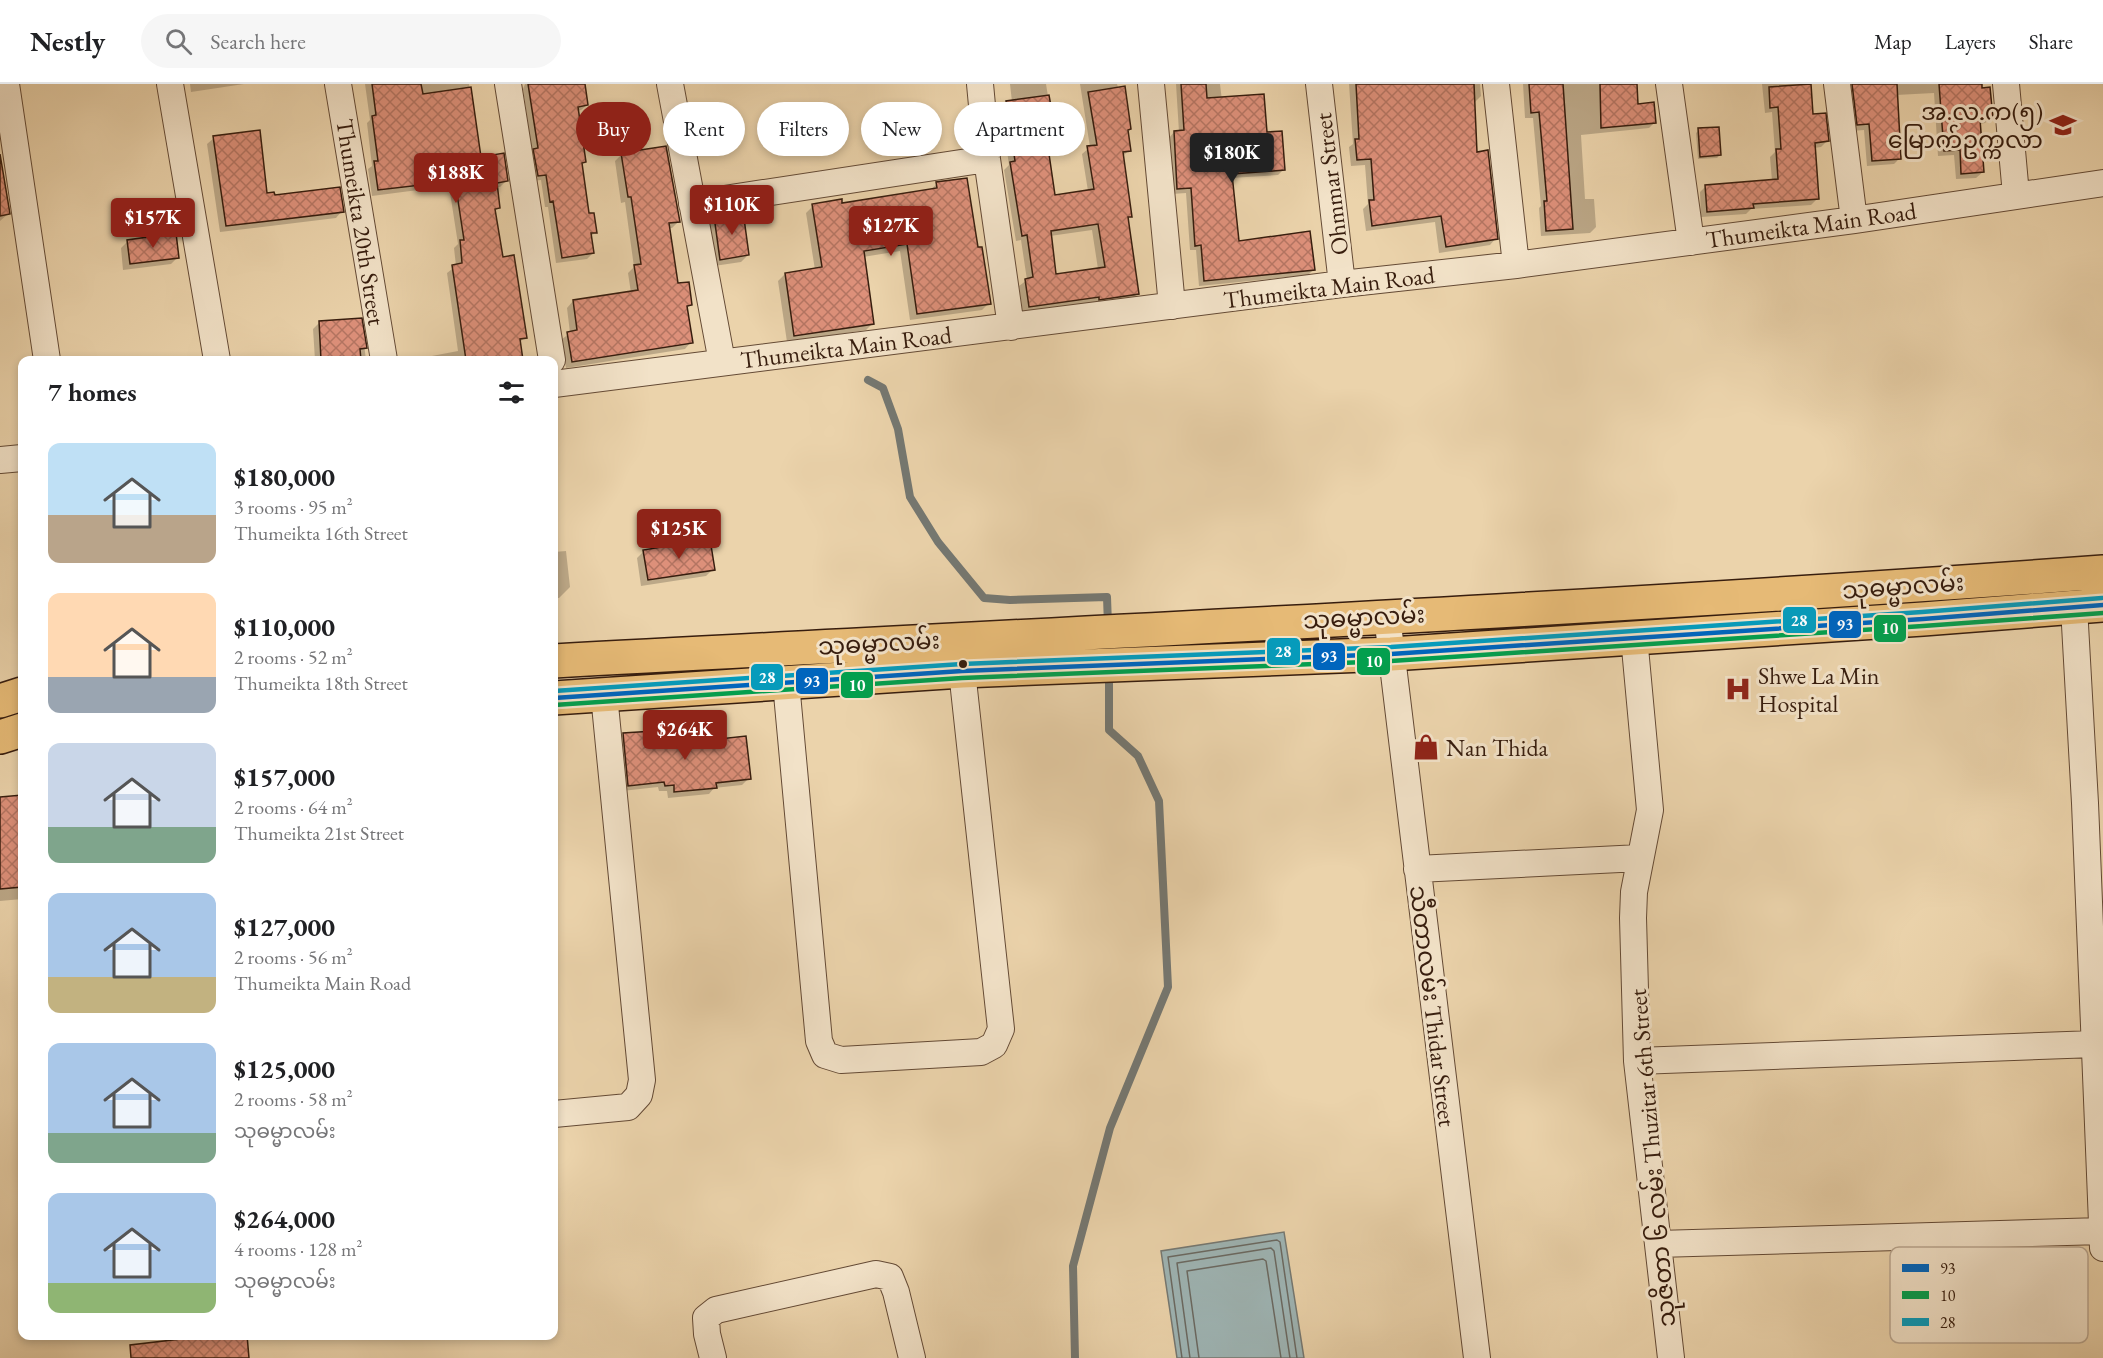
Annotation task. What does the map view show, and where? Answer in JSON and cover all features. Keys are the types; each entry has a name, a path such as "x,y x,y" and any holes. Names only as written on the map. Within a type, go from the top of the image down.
{"main road":[{"name":"သုဓမ္မာလမ်း","path":"558,661 1773,594 2103,572"},
{"name":"သုဓမ္မာလမ်း","path":"558,698 962,671 1391,654 2089,606"},
{"path":"0,678 18,680"},
{"path":"0,701 18,695"},
{"path":"0,717 18,719"},
{"path":"0,736 18,731"}],"street":[{"path":"6,84 46,356"},
{"path":"170,84 216,356"},
{"name":"Thumeikta 20th Street","path":"338,84 383,356"},
{"path":"508,84 551,356"},
{"path":"670,84 723,362"},
{"path":"980,84 987,159 1011,327"},
{"path":"1151,84 1172,306"},
{"name":"Ohmmar Street","path":"1319,84 1342,284"},
{"path":"1496,84 1516,265"},
{"path":"1670,84 1691,242"},
{"path":"1837,84 1854,220"},
{"path":"2006,84 2016,195"},
{"path":"692,204 987,159"},
{"name":"Thumeikta Main Road","path":"558,374 723,362 1342,284 1516,265 1854,220 2103,183"},
{"path":"0,460 18,458"},
{"path":"1773,594 1773,628"},
{"path":"1658,1244 2103,1240 2095,1044 2094,802 2089,606"},
{"name":"သီတာလမ်း Thidar Street","path":"1387,616 1477,1358"},
{"name":"သုဇိတာ ၆ လမ်း Thuzitar 6th Street","path":"1634,637 1650,810 1634,892 1637,1061 1671,1358"},
{"path":"786,683 819,1041 825,1054 841,1060 981,1052 994,1045 1001,1029 962,671"},
{"path":"558,1114 628,1107 639,1095 642,1080 604,695"},
{"path":"1417,869 1640,858"},
{"path":"1637,1061 2095,1044"},
{"path":"713,1358 706,1318 716,1310 876,1274 890,1277 896,1292 912,1358"}],"water":[{"path":"1284,1232 1304,1358 1177,1358 1161,1251"}],"building":[{"path":"372,84 421,84 423,94 471,87 481,157 504,153 508,181 497,183 500,208 495,209 503,257 514,255 527,338 520,339 522,356 465,356 452,265 462,263 460,240 464,240 455,181 378,190 374,161 378,161 372,116 376,115"},
{"path":"528,84 585,84 588,102 576,102 576,156 585,156 586,162 582,163 589,213 594,213 597,233 591,233 594,253 562,258 553,201 550,202 546,175 538,176 533,149 538,148"},
{"path":"1181,84 1206,84 1207,98 1264,94 1267,132 1282,131 1285,170 1232,174 1239,241 1310,231 1315,270 1204,281 1201,245 1195,246 1191,188 1177,189 1174,131 1184,130"},
{"path":"1356,84 1474,84 1477,152 1488,150 1498,239 1446,247 1441,216 1372,226 1369,200 1374,200 1371,159 1357,160 1355,139 1359,139"},
{"path":"1529,84 1563,84 1573,229 1546,231 1544,201 1547,201 1539,112 1531,113"},
{"path":"1600,84 1637,84 1638,104 1654,102 1656,123 1601,128"},
{"path":"1811,84 1813,114 1826,113 1829,141 1815,143 1819,199 1753,204 1754,208 1707,212 1705,185 1778,179 1776,149 1781,149 1778,107 1770,108 1769,87"},
{"path":"1852,84 1897,84 1901,159 1872,161 1869,124 1857,125"},
{"path":"1939,84 1982,84 1982,88 1990,87 1993,118 1980,119 1984,172 1961,174 1960,150 1944,151"},
{"path":"1125,86 1131,129 1128,130 1131,151 1123,152 1132,217 1128,217 1139,294 1029,307 1025,279 1033,277 1027,235 1022,236 1010,162 1015,161 1014,156 1049,156 1055,195 1094,189 1087,146 1097,145 1088,92","holes":["1098,224 1105,267 1056,274 1051,231"]},
{"path":"1049,95 1050,102 1006,102 1006,101"},
{"path":"1719,127 1721,155 1700,157 1698,128"},
{"path":"260,130 267,193 274,192 275,195 340,187 344,212 226,226 213,136"},
{"path":"663,146 663,156 668,156 680,222 669,223 678,283 689,282 692,305 687,306 693,343 572,362 567,332 577,330 573,300 638,290 634,265 641,264 631,197 628,197 621,156 651,156 651,148"},
{"path":"0,154 10,214 0,216"},
{"path":"967,178 978,247 982,247 991,304 917,314 907,244 864,251 874,324 794,336 785,273 822,267 812,204 842,199 842,203 937,188 936,182"},
{"path":"743,211 749,255 720,260 714,216"},
{"path":"176,233 179,258 130,264 127,240"},
{"path":"362,318 367,348 360,349 361,356 321,356 319,321"},
{"path":"710,539 715,570 648,580 643,550"},
{"path":"654,731 656,741 691,737 692,742 746,736 751,779 716,783 717,788 674,792 674,785 665,786 664,782 628,786 623,733"},
{"path":"18,795 18,887 0,889 0,797"},
{"path":"172,1340 247,1340 249,1358 131,1358 130,1345"}],"waterway":[{"path":"868,380 883,388 898,429 910,497 938,542 984,598 1010,600 1107,597 1108,625"},
{"path":"1075,1358 1073,1266 1110,1128 1168,987 1159,801 1138,756 1109,730 1109,673"}],"transit line":[{"name":"28","path":"558,691 962,664 1391,647 2102,598"},
{"name":"93","path":"558,698 962,671 1391,654 2103,605"},
{"name":"10","path":"558,705 962,678 1391,661 2103,613"}],"place":[{"name":"အ.လ.က(၅) မြောက်ဥက္ကလာ","path":"2063,125"},
{"name":"Shwe La Min Hospital","path":"1738,689"},
{"name":"Nan Thida","path":"1426,747"}]}
